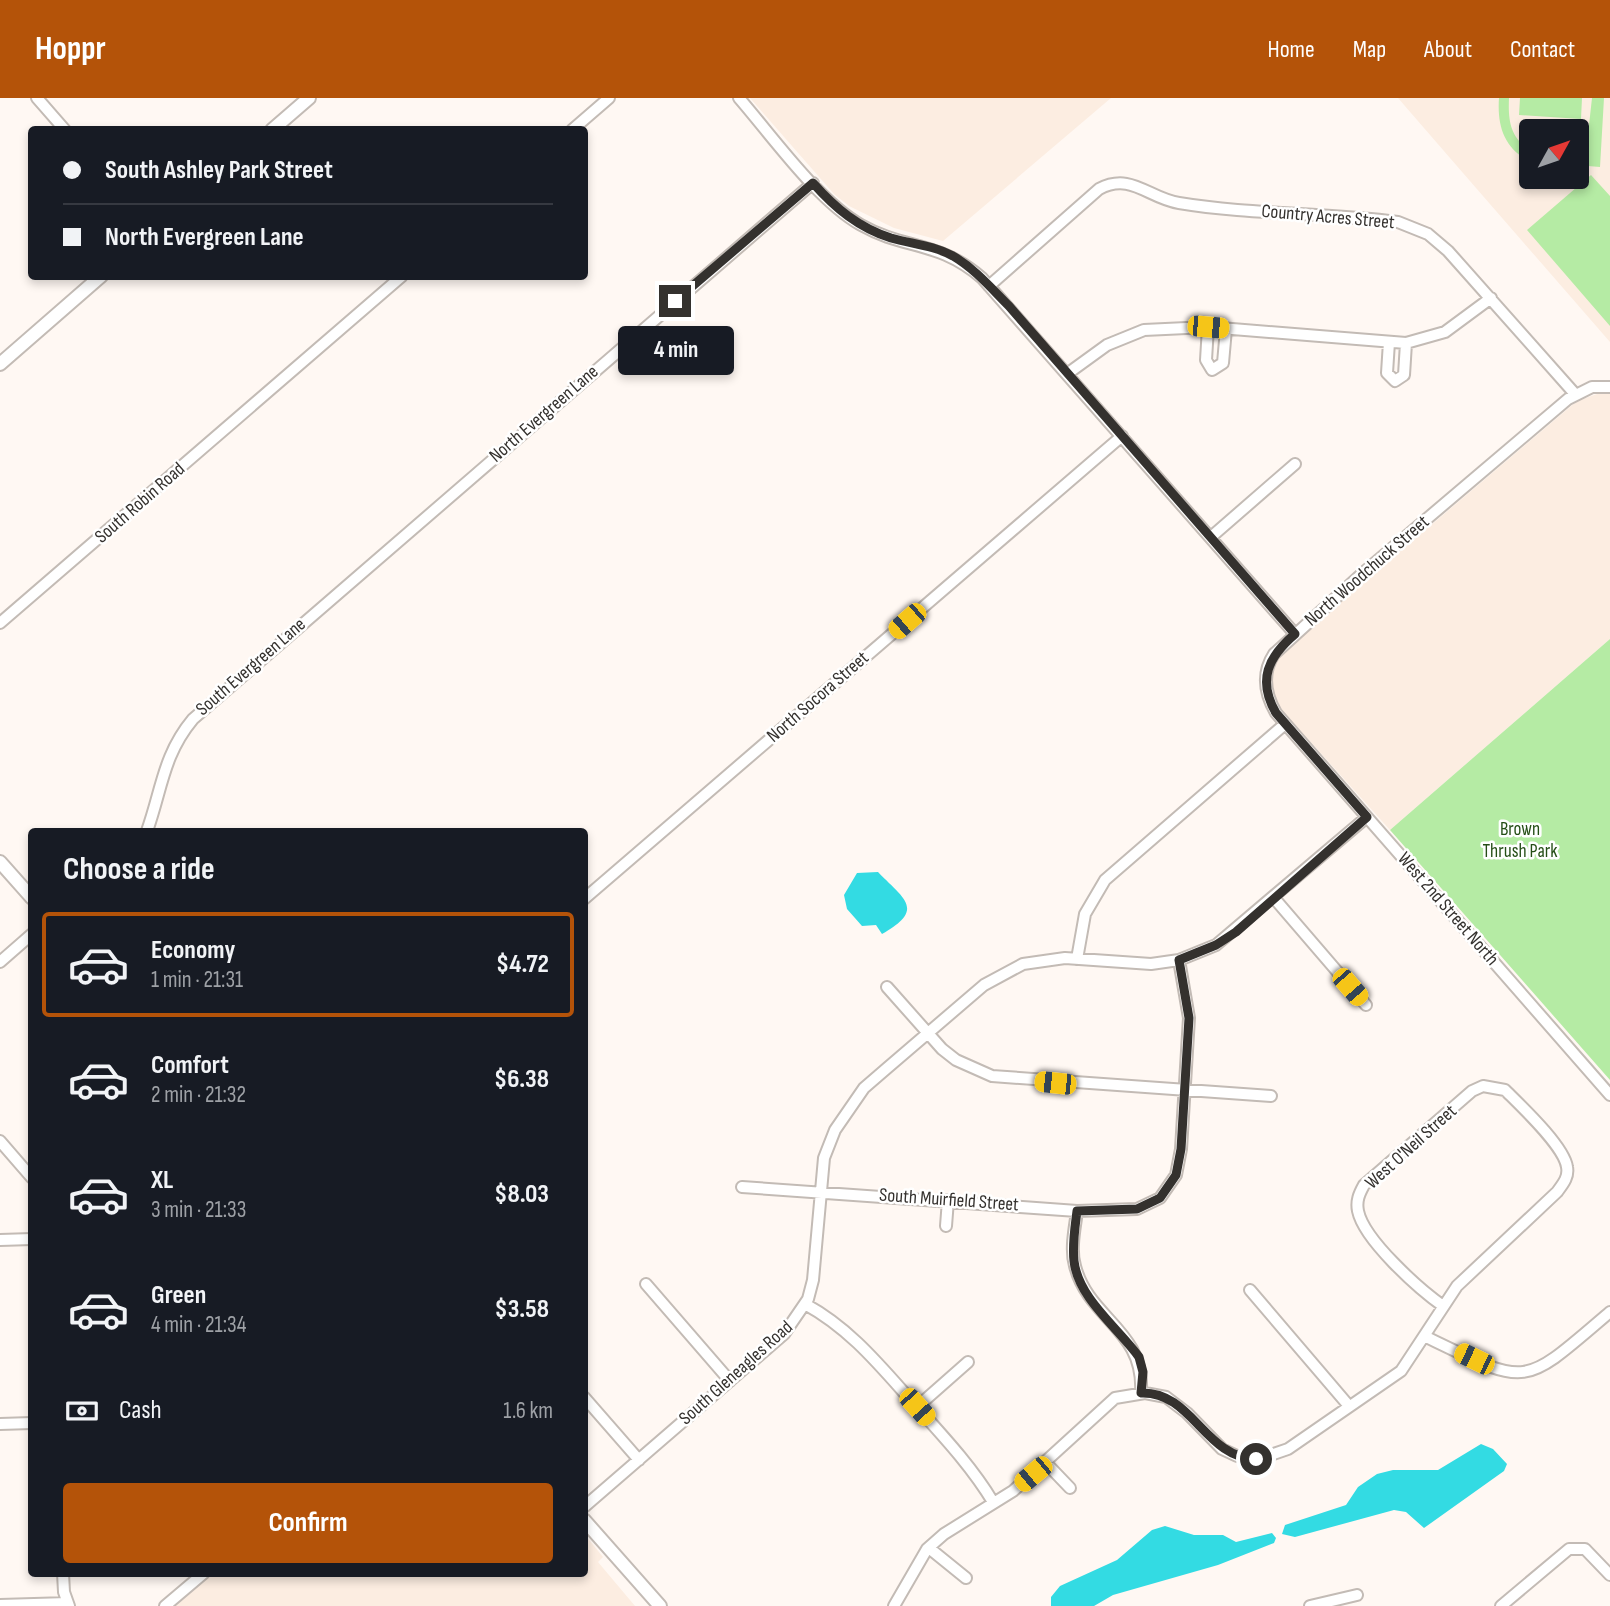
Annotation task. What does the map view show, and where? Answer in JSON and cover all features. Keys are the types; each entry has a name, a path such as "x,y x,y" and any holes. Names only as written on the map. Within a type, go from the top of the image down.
{"main road":[{"path":"277,126 309,98"},
{"path":"0,364 96,280"},
{"path":"0,862 28,894"},
{"path":"588,1525 660,1606"}],"street":[{"path":"37,98 62,126"},
{"path":"577,126 609,98"},
{"path":"739,98 813,183 859,224 892,238 936,248 952,256 989,286 1295,634"},
{"name":"Country Acres Street","path":"989,286 1099,189 1112,183 1125,182 1179,203 1408,225 1439,242 1575,394"},
{"name":"North Evergreen Lane","path":"402,535 813,183"},
{"name":"South Robin Road","path":"0,624 397,280"},
{"path":"1067,374 1107,345 1144,330 1208,327 1406,343 1445,332 1491,298"},
{"path":"1208,327 1206,360 1212,370 1223,363 1226,328"},
{"path":"1389,342 1387,373 1395,381 1404,375 1406,343"},
{"path":"1575,394 1592,387 1610,387"},
{"name":"North Woodchuck Street","path":"1285,724 1269,700 1266,674 1274,654 1575,394"},
{"name":"North Socora Street","path":"588,896 1122,436"},
{"path":"1211,537 1295,464"},
{"name":"South Evergreen Lane","path":"149,828 162,773 181,733 193,719 402,535"},
{"path":"1077,958 1085,914 1105,880 1285,724"},
{"name":"West 2nd Street North","path":"1285,724 1610,1095"},
{"name":"South Gleneagles Road","path":"588,1504 784,1334 805,1304 813,1280 824,1158 846,1110 864,1088 928,1032 1004,972 1043,959 1077,958 1151,964 1179,960 1216,945 1367,817"},
{"path":"1274,898 1366,1005"},
{"path":"0,962 28,938"},
{"name":"South Muirfield Street","path":"742,1186 1077,1211 1137,1209 1160,1198 1178,1167 1185,1091 1189,1018 1179,960"},
{"path":"887,987 956,1060 992,1076 1270,1096"},
{"name":"West O'Neil Street","path":"1483,1086 1505,1090 1558,1150 1567,1166 1566,1180 1558,1192 1485,1257 1443,1306 1421,1291 1370,1233 1358,1209 1358,1195 1364,1185 1472,1091 1483,1086"},
{"path":"0,1141 28,1173"},
{"path":"946,1226 948,1200"},
{"path":"1077,1211 1074,1264 1090,1297 1139,1357 1143,1372 1141,1393"},
{"path":"0,1240 28,1239"},
{"path":"646,1284 730,1381"},
{"path":"1250,1290 1349,1406"},
{"path":"805,1304 836,1322 854,1338 917,1407 982,1484 993,1502"},
{"path":"894,1606 929,1548 959,1523 1013,1491 1115,1398 1141,1393 1166,1397 1176,1403 1222,1449 1237,1457 1256,1459 1288,1449 1401,1371 1443,1306"},
{"path":"1424,1336 1498,1371 1517,1375 1545,1366 1610,1312"},
{"path":"917,1407 968,1362"},
{"path":"588,1402 639,1460"},
{"path":"0,1424 28,1423"},
{"path":"1045,1463 1070,1488"},
{"path":"929,1548 966,1578"},
{"path":"1501,1606 1569,1549 1585,1549 1610,1575"},
{"path":"0,1605 69,1604 64,1577"},
{"path":"166,1606 199,1577"},
{"path":"1310,1606 1357,1595"}],"shaded area":[{"path":"750,98 1111,98 943,241 894,228 849,206 834,194"},
{"path":"1398,98 1610,98 1610,342"},
{"path":"1603,392 1610,393 1610,639 1390,830 1281,709 1274,693 1271,675 1278,659 1290,645 1577,401"},
{"path":"588,1539 603,1557 598,1562 635,1606 174,1606 207,1577 588,1577"}],"green space":[{"path":"1499,98 1509,98 1509,114 1512,128 1519,140 1519,154 1504,136 1499,118"},
{"path":"1520,98 1582,98 1581,119 1519,115"},
{"path":"1592,98 1604,98 1600,167 1589,166"},
{"path":"1591,175 1610,196 1610,326 1527,230 1575,189 1589,189"},
{"name":"Brown Thrush Park","path":"1610,639 1610,1080 1390,830"}],"water":[{"path":"878,872 902,897 907,911 904,918 882,934 876,925 862,926 847,909 844,895 857,873"},
{"path":"1481,1444 1493,1449 1507,1464 1504,1471 1424,1528 1406,1512 1394,1510 1295,1537 1282,1534 1285,1525 1346,1505 1358,1487 1377,1474 1393,1470 1438,1470"},
{"path":"1165,1526 1194,1535 1223,1535 1236,1542 1272,1533 1276,1538 1274,1543 1218,1565 1113,1595 1094,1606 1051,1606 1051,1597 1060,1586 1117,1560 1152,1530"}],"route":[{"path":"675,301 813,183 825,197 859,224 892,238 936,248 952,256 982,278 1009,306 1295,634 1268,663 1265,687 1269,700 1276,713 1367,817 1236,932 1216,945 1179,960 1189,1018 1181,1149 1176,1175 1160,1198 1137,1209 1077,1211 1073,1247 1074,1264 1090,1297 1139,1357 1143,1372 1141,1393 1166,1397 1176,1403 1222,1449 1237,1457 1256,1459"}]}
